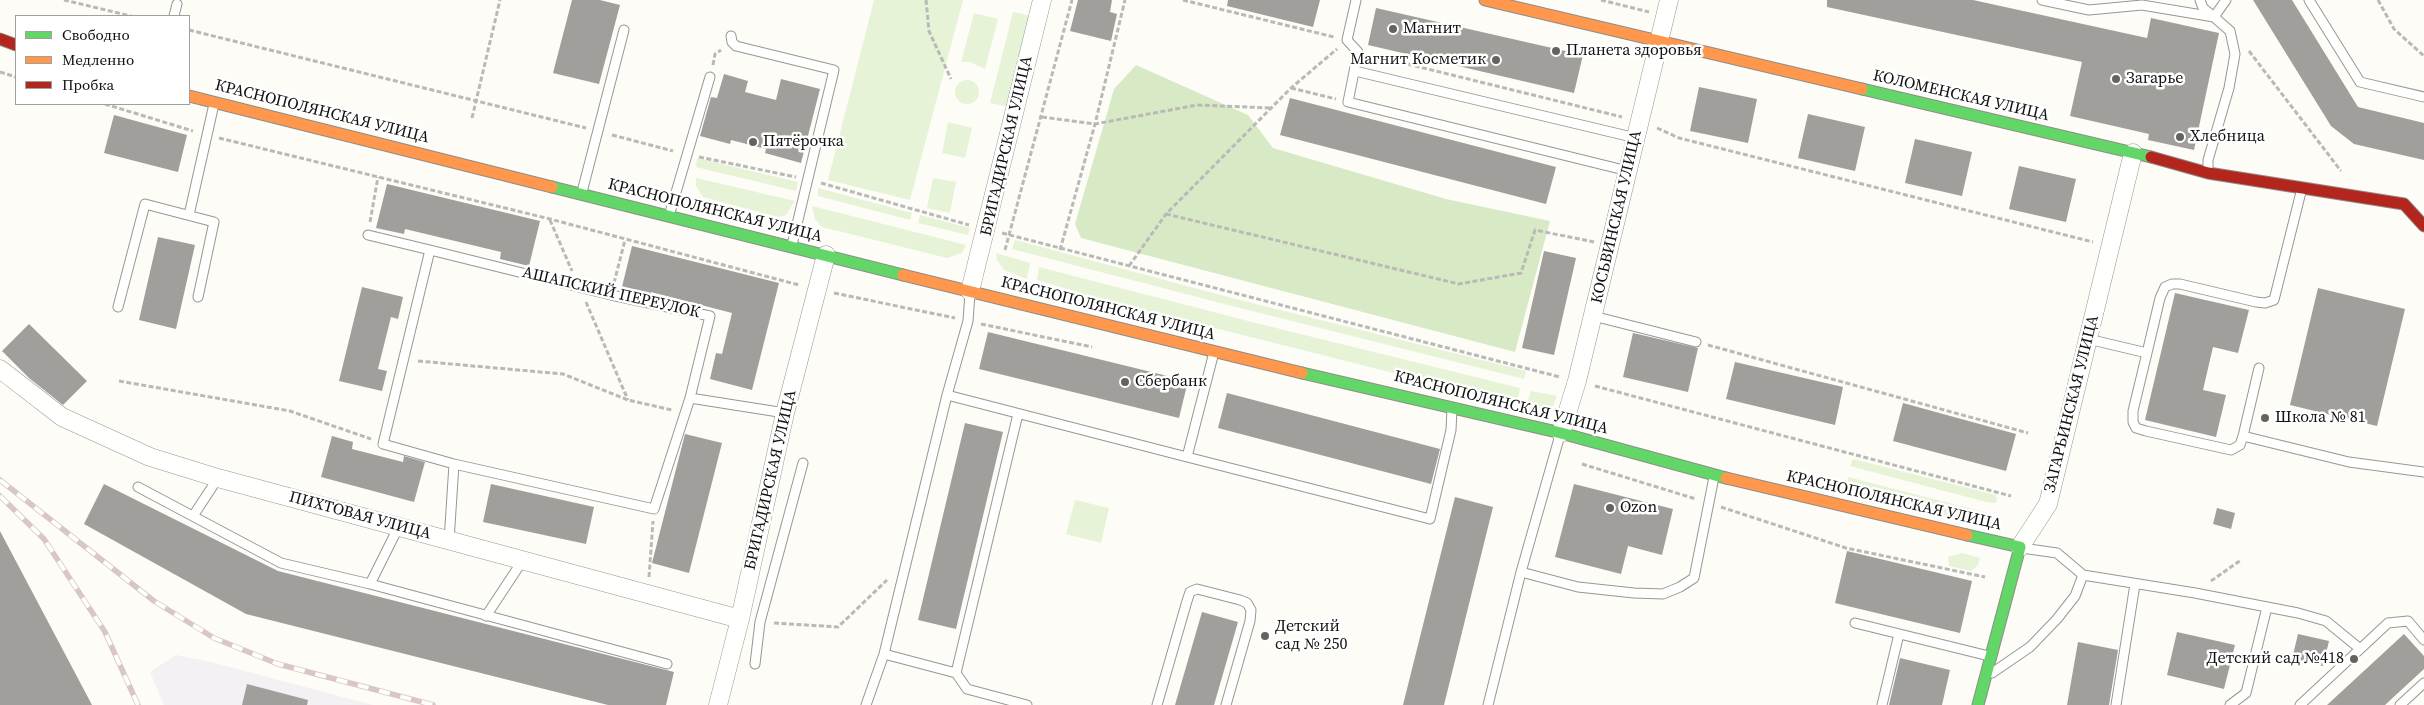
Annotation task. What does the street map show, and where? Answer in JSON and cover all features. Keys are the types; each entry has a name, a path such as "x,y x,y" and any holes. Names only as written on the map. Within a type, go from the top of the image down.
{"main road":[{"name":"КОЛОМЕНСКАЯ УЛИЦА","path":"1485,0 2133,153 2208,173 2404,204 2424,226"},
{"path":"0,40 15,44"},
{"name":"КРАСНОПОЛЯНСКАЯ УЛИЦА","path":"190,96 1214,353 1561,433 1714,475 2020,547"},
{"name":"ЗАГАРЬИНСКАЯ УЛИЦА","path":"1978,705 2020,547"}],"street":[{"name":"БРИГАДИРСКАЯ УЛИЦА","path":"970,291 1042,0"},
{"name":"КОСЬВИНСКАЯ УЛИЦА","path":"1561,433 1593,316 1667,8"},
{"name":"ЗАГАРЬИНСКАЯ УЛИЦА","path":"2020,547 2048,504 2133,153"},
{"name":"БРИГАДИРСКАЯ УЛИЦА","path":"718,705 740,619 785,413 826,255"},
{"name":"ПИХТОВАЯ УЛИЦА","path":"0,369 62,417 150,457 218,478 740,619"}],"lane":[{"path":"1356,0 1347,40 1358,52 1348,102 1628,171"},
{"path":"2042,0 2089,10 2142,5 2214,17"},
{"path":"2200,0 2204,8 2230,31 2235,54 2229,88 2208,160 2208,173"},
{"path":"2214,17 2226,0"},
{"path":"2309,0 2360,82 2424,97"},
{"path":"174,15 177,4"},
{"path":"582,194 624,30"},
{"path":"732,39 736,46 834,70 819,140 792,247"},
{"path":"1355,71 1638,129"},
{"path":"668,216 710,77"},
{"path":"189,216 206,134 215,102"},
{"path":"2259,368 2240,445 2231,450 2136,428 2133,422 2133,411 2160,298 2165,287 2172,284 2265,304 2274,300 2302,188"},
{"path":"118,307 145,204 214,222 198,297"},
{"name":"АШАПСКИЙ ПЕРЕУЛОК","path":"368,235 611,295 710,316 690,398 654,509"},
{"path":"430,250 383,444 454,464 654,509"},
{"path":"866,705 884,654 947,395 968,321 970,291"},
{"path":"1593,316 1696,342"},
{"path":"2088,339 2147,352"},
{"path":"1187,457 1214,353"},
{"path":"947,395 1430,519 1451,430 1452,407"},
{"path":"690,398 785,413"},
{"path":"956,672 1018,414"},
{"path":"1488,705 1521,572 1556,456 1561,433"},
{"path":"2243,436 2349,462 2424,472"},
{"path":"449,541 454,464"},
{"path":"755,664 760,622 803,464"},
{"path":"1521,572 1578,587 1663,594 1680,587 1694,578 1714,475"},
{"path":"194,516 218,478"},
{"path":"138,487 280,563 370,584 666,664"},
{"path":"370,584 399,526"},
{"path":"2020,547 2057,553 2083,575 2195,593 2268,607 2326,621 2359,648"},
{"path":"486,616 523,559"},
{"path":"1986,677 2030,647 2058,619 2075,596 2083,575"},
{"path":"2116,705 2135,584"},
{"path":"1157,705 1190,592 1197,589 1240,600 1247,603 1251,610 1250,621 1226,705"},
{"path":"2230,705 2246,693 2268,607"},
{"path":"740,619 760,622"},
{"path":"2300,705 2388,623 2408,621 2424,640"},
{"path":"1855,623 1991,657"},
{"path":"1882,705 1899,634"},
{"path":"884,654 956,672 967,689 1026,705"},
{"path":"2400,705 2424,683"}],"path":[{"path":"64,0 127,15"},
{"path":"472,118 500,0"},
{"path":"926,0 929,31 951,79"},
{"path":"1005,250 1072,0"},
{"path":"1060,250 1095,124 1125,0"},
{"path":"1183,0 1347,40"},
{"path":"1601,0 1667,8"},
{"path":"2378,0 2394,29 2424,56"},
{"path":"190,30 476,100 686,154 808,180 959,222"},
{"path":"2230,31 2249,50 2341,172"},
{"path":"710,77 715,54 732,39"},
{"path":"1129,266 1166,214 1291,88 1347,40"},
{"path":"1358,52 1638,129 2110,246"},
{"path":"0,72 15,77"},
{"path":"1291,88 1348,102"},
{"path":"108,105 206,134 550,219 818,290 968,321 1017,334 1094,348"},
{"path":"1042,117 1095,124 1197,106 1272,108"},
{"path":"368,235 378,178"},
{"path":"1166,214 1459,284 1521,273 1535,230 1610,245"},
{"path":"550,219 628,400"},
{"path":"999,232 1060,250 1129,266 1563,378"},
{"path":"611,295 625,240"},
{"path":"1696,342 2028,433"},
{"path":"404,359 563,374 628,400 685,413"},
{"path":"119,381 290,411 383,444"},
{"path":"1587,384 2011,496"},
{"path":"1556,456 1846,548 1986,577"},
{"path":"648,593 654,509"},
{"path":"2195,593 2241,560"},
{"path":"760,622 838,627 907,561"}],"shaded area":[{"path":"176,655 207,661 373,705 164,705 150,672"}],"green space":[{"path":"874,0 963,0 910,200 828,180"},
{"path":"1013,12 1031,16 1009,107 990,103"},
{"path":"974,13 998,19 985,69 970,62 961,62"},
{"path":"1136,65 1248,115 1273,148 1446,199 1550,221 1515,352 1081,238 1075,224 1114,89"},
{"path":"967,80 976,83 979,92 976,101 967,104 958,101 955,92 958,83"},
{"path":"948,122 972,128 965,158 942,153"},
{"path":"697,158 798,182 796,191 696,167"},
{"path":"696,178 795,201 786,215 778,217 703,197 696,186"},
{"path":"933,178 956,182 950,213 927,208"},
{"path":"818,188 912,213 910,220 818,196"},
{"path":"812,206 966,245 962,253 947,258 822,227 815,219"},
{"path":"920,215 970,228 968,235 918,223"},
{"path":"1015,240 1232,298 1526,371 1524,379 1012,249"},
{"path":"996,253 1030,263 1027,279 1004,270 997,260"},
{"path":"1039,267 1520,388 1517,404 1111,302 1037,280"},
{"path":"1531,391 1557,396 1553,406 1534,409 1526,407"},
{"path":"1853,459 1996,495 1997,502 1986,502 1850,466"},
{"path":"1848,477 1992,514 1994,516 1993,524 1989,527 1856,496 1848,486"},
{"path":"1075,500 1109,508 1101,543 1066,534"},
{"path":"1962,553 1980,558 1978,565 1971,571 1949,566 1948,557"}],"building":[{"path":"572,0 600,0 620,5 599,84 553,73"},
{"path":"1078,0 1112,0 1110,12 1117,14 1111,41 1070,31"},
{"path":"1228,0 1320,0 1313,27 1227,6"},
{"path":"1827,0 1973,0 2147,38 2151,18 2219,33 2194,150 2148,140 2149,134 2070,116 2082,62 1827,7"},
{"path":"2253,0 2292,0 2358,107 2424,123 2424,160 2354,144 2331,126"},
{"path":"1376,8 1583,55 1574,93 1368,45"},
{"path":"724,74 748,81 745,92 776,100 781,79 820,89 801,163 765,153 766,149 731,140 730,144 700,136 711,97 717,98"},
{"path":"1699,87 1757,99 1748,143 1690,131"},
{"path":"1290,98 1556,167 1546,204 1280,135"},
{"path":"1808,114 1865,127 1855,171 1798,158"},
{"path":"114,115 187,135 178,172 104,153"},
{"path":"1915,139 1972,152 1962,196 1905,183"},
{"path":"2019,166 2076,179 2066,222 2009,209"},
{"path":"387,184 540,221 529,266 500,259 501,252 405,229 404,234 376,228"},
{"path":"158,237 195,245 176,329 139,320"},
{"path":"632,246 779,283 752,390 710,379 716,353 722,354 732,313 651,292 650,297 621,291"},
{"path":"1544,251 1576,258 1554,355 1522,348"},
{"path":"362,287 403,297 398,319 391,317 378,369 387,371 382,391 339,381"},
{"path":"2318,288 2405,309 2377,426 2290,405"},
{"path":"2175,293 2249,310 2238,353 2213,347 2203,390 2226,395 2216,437 2145,420"},
{"path":"29,324 87,381 63,405 29,378 2,351"},
{"path":"988,332 1188,381 1179,418 979,369"},
{"path":"1633,333 1698,348 1688,392 1623,377"},
{"path":"1735,362 1843,387 1835,425 1726,399"},
{"path":"1227,393 1440,449 1431,484 1218,428"},
{"path":"1903,403 2016,434 2006,471 1893,441"},
{"path":"965,423 1003,432 956,629 918,620"},
{"path":"685,434 722,443 689,573 652,563"},
{"path":"332,436 353,442 352,449 403,462 404,456 425,462 414,502 321,477"},
{"path":"104,484 278,571 674,672 666,705 608,705 246,614 84,524"},
{"path":"491,484 594,507 586,544 483,522"},
{"path":"1574,484 1673,509 1662,555 1628,546 1621,574 1555,557"},
{"path":"1455,497 1493,507 1444,705 1403,705"},
{"path":"2217,508 2235,513 2231,529 2213,524"},
{"path":"0,531 92,705 0,705"},
{"path":"1847,551 1972,581 1960,633 1835,603"},
{"path":"1202,612 1238,622 1214,705 1175,705"},
{"path":"2177,632 2235,645 2224,689 2167,675"},
{"path":"2298,634 2329,641 2323,666 2292,659"},
{"path":"2404,634 2424,656 2424,669 2385,705 2327,705"},
{"path":"2078,642 2118,650 2109,705 2067,705"},
{"path":"1900,658 1950,670 1942,705 1889,705"},
{"path":"247,684 308,700 307,705 242,705"}],"railway":[{"path":"0,480 154,601 214,638 278,664 433,705"},
{"path":"0,496 44,539 105,632 138,705"}],"traffic: fast":[{"path":"1862,89 2151,157"},
{"path":"552,187 903,275"},
{"path":"1302,373 1561,433 1726,478"},
{"path":"1967,535 2020,547 1978,705"}],"traffic: slow":[{"path":"1485,0 1862,89"},
{"path":"190,96 552,187"},
{"path":"903,275 1302,373"},
{"path":"1726,478 1967,535"}],"traffic: jam":[{"path":"0,39 15,45"},
{"path":"2151,157 2208,173 2404,204 2424,226"}],"place":[{"name":"Магнит","path":"1393,29"},
{"name":"Планета здоровья","path":"1556,51"},
{"name":"Магнит Косметик","path":"1496,60"},
{"name":"Загарье","path":"2116,79"},
{"name":"Хлебница","path":"2180,137"},
{"name":"Пятёрочка","path":"753,142"},
{"name":"Сбербанк","path":"1125,382"},
{"name":"Школа № 81","path":"2265,418"},
{"name":"Ozon","path":"1610,508"},
{"name":"Детский сад № 250","path":"1265,636"},
{"name":"Детский сад №418","path":"2354,659"}]}
